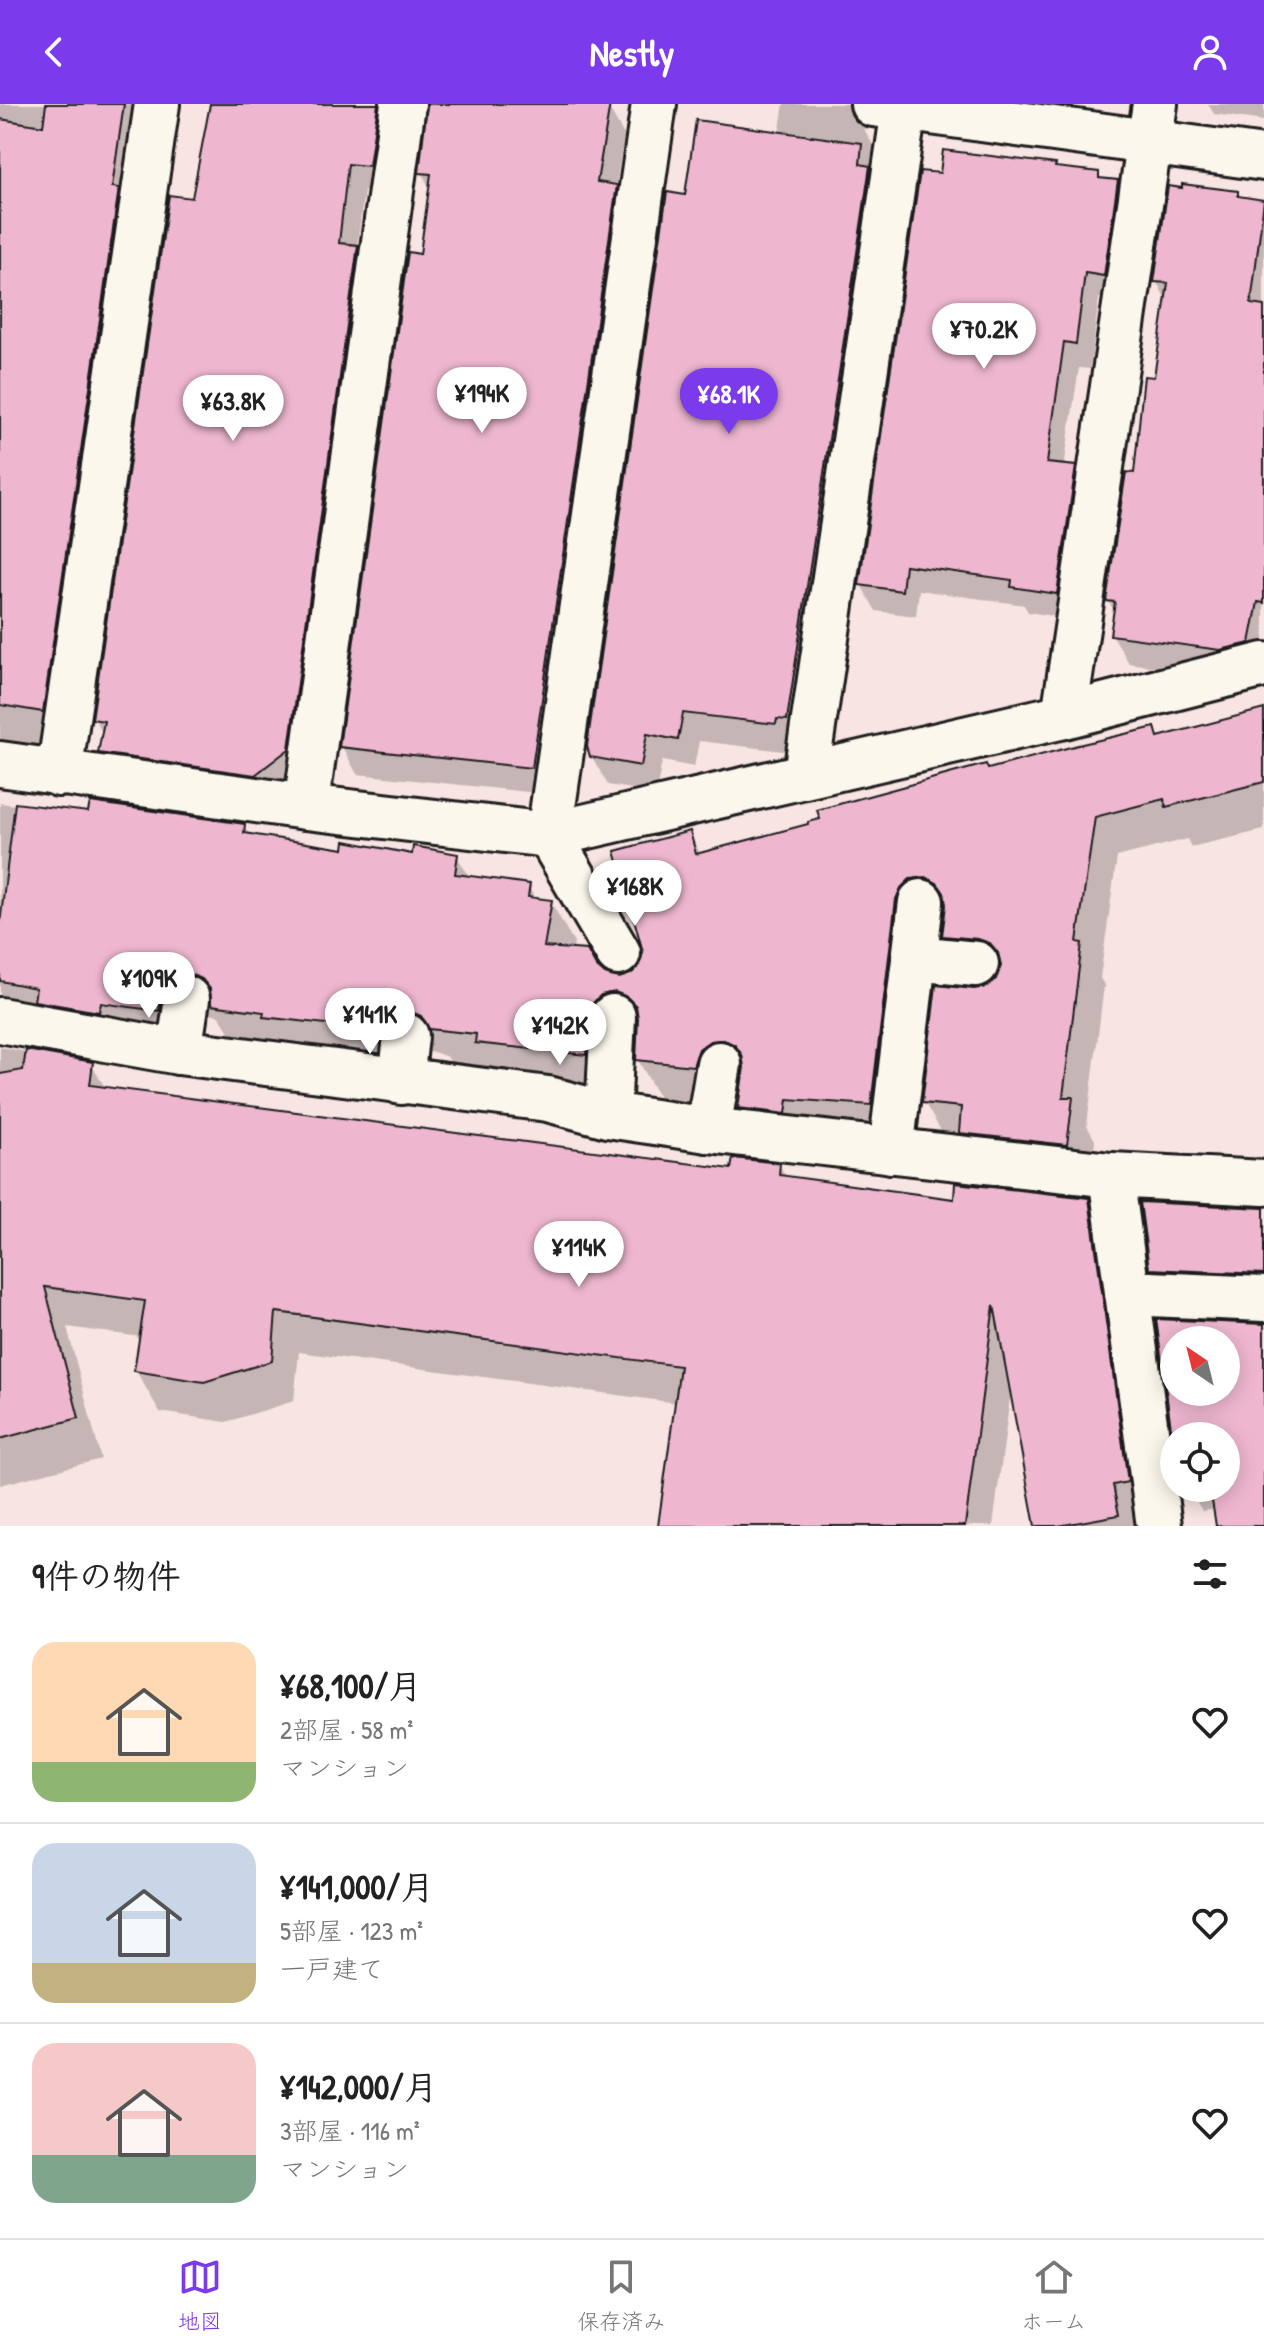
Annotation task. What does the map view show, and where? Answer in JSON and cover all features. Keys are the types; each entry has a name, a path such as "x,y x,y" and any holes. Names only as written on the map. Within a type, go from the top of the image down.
{"street":[{"path":"59,774 157,104"},
{"path":"306,807 403,104"},
{"path":"618,953 549,835 654,104"},
{"path":"806,774 889,107 1152,124 1264,158"},
{"path":"1064,716 1152,124"},
{"path":"0,764 306,807 549,835 1064,716 1264,665"},
{"path":"891,1151 921,902"},
{"path":"914,958 976,964"},
{"path":"179,1052 187,999"},
{"path":"608,1115 613,1017"},
{"path":"0,1020 179,1052 548,1099 608,1115 708,1130 1111,1175 1264,1183"},
{"path":"401,1082 406,1036"},
{"path":"708,1130 719,1064"},
{"path":"1111,1175 1159,1526"},
{"path":"1127,1293 1264,1299"}],"building":[{"path":"46,104 124,104 112,187 119,188 43,712 0,705 0,119 43,126"},
{"path":"210,104 378,104 369,166 348,164 339,243 358,245 289,749 255,775 98,753 104,721 92,719 169,195 192,198"},
{"path":"427,104 610,104 597,182 617,185 532,768 339,747 408,252 420,254 431,174 419,173"},
{"path":"696,120 862,143 860,164 870,166 787,720 777,719 776,724 683,713 678,740 647,734 641,766 590,757 587,746 667,192 685,195"},
{"path":"943,150 1056,164 1055,167 1099,172 1099,178 1118,180 1104,276 1085,273 1076,344 1064,342 1047,463 1076,466 1057,594 1011,587 1012,580 905,565 902,591 859,585 920,171 940,173"},
{"path":"1182,184 1238,191 1238,196 1264,200 1251,304 1264,306 1264,603 1258,602 1250,643 1220,650 1110,635 1115,602 1106,601 1126,472 1134,473 1144,376 1154,377 1168,283 1154,282 1168,186 1182,188"},
{"path":"1264,709 1264,782 1166,807 1164,799 1095,817 1077,942 1082,943 1063,1097 1073,1097 1067,1145 959,1133 961,1107 922,1103 936,985 974,989 986,987 996,979 1001,966 998,953 990,943 942,936 946,905 944,893 937,883 925,877 910,879 896,899 871,1105 788,1099 786,1114 738,1108 744,1067 742,1055 735,1045 724,1040 710,1041 699,1049 693,1066 636,1060 636,1006 627,997 615,992 601,995 592,1004 588,1016 586,1055 475,1043 476,1034 429,1029 421,1016 409,1011 397,1013 385,1023 380,1023 379,1033 263,1017 264,1012 211,1005 210,989 202,979 190,974 177,976 168,983 159,1011 101,1003 99,1012 34,1001 36,988 0,981 0,924 15,803 88,812 90,802 245,824 244,833 344,849 345,841 412,854 413,846 458,854 455,874 530,884 528,897 552,900 544,947 587,950 605,974 619,978 631,974 639,966 643,952 615,851 690,831 696,854 808,824 820,819 817,810 986,764 988,769 1155,727 1158,737"},
{"path":"26,1050 93,1062 90,1085 731,1169 733,1158 780,1163 779,1175 954,1199 955,1183 1089,1198 1128,1482 1113,1485 1119,1515 1058,1526 1035,1526 994,1305 965,1526 658,1526 680,1366 276,1312 272,1361 204,1382 134,1371 145,1301 45,1287 79,1418 0,1439 0,1074 23,1070"},
{"path":"1140,1202 1264,1208 1264,1274 1149,1269"},
{"path":"1156,1319 1264,1324 1264,1526 1216,1526 1212,1502 1240,1502 1240,1422 1170,1422 1168,1406 1240,1406 1240,1326 1160,1326 1160,1348"}]}
